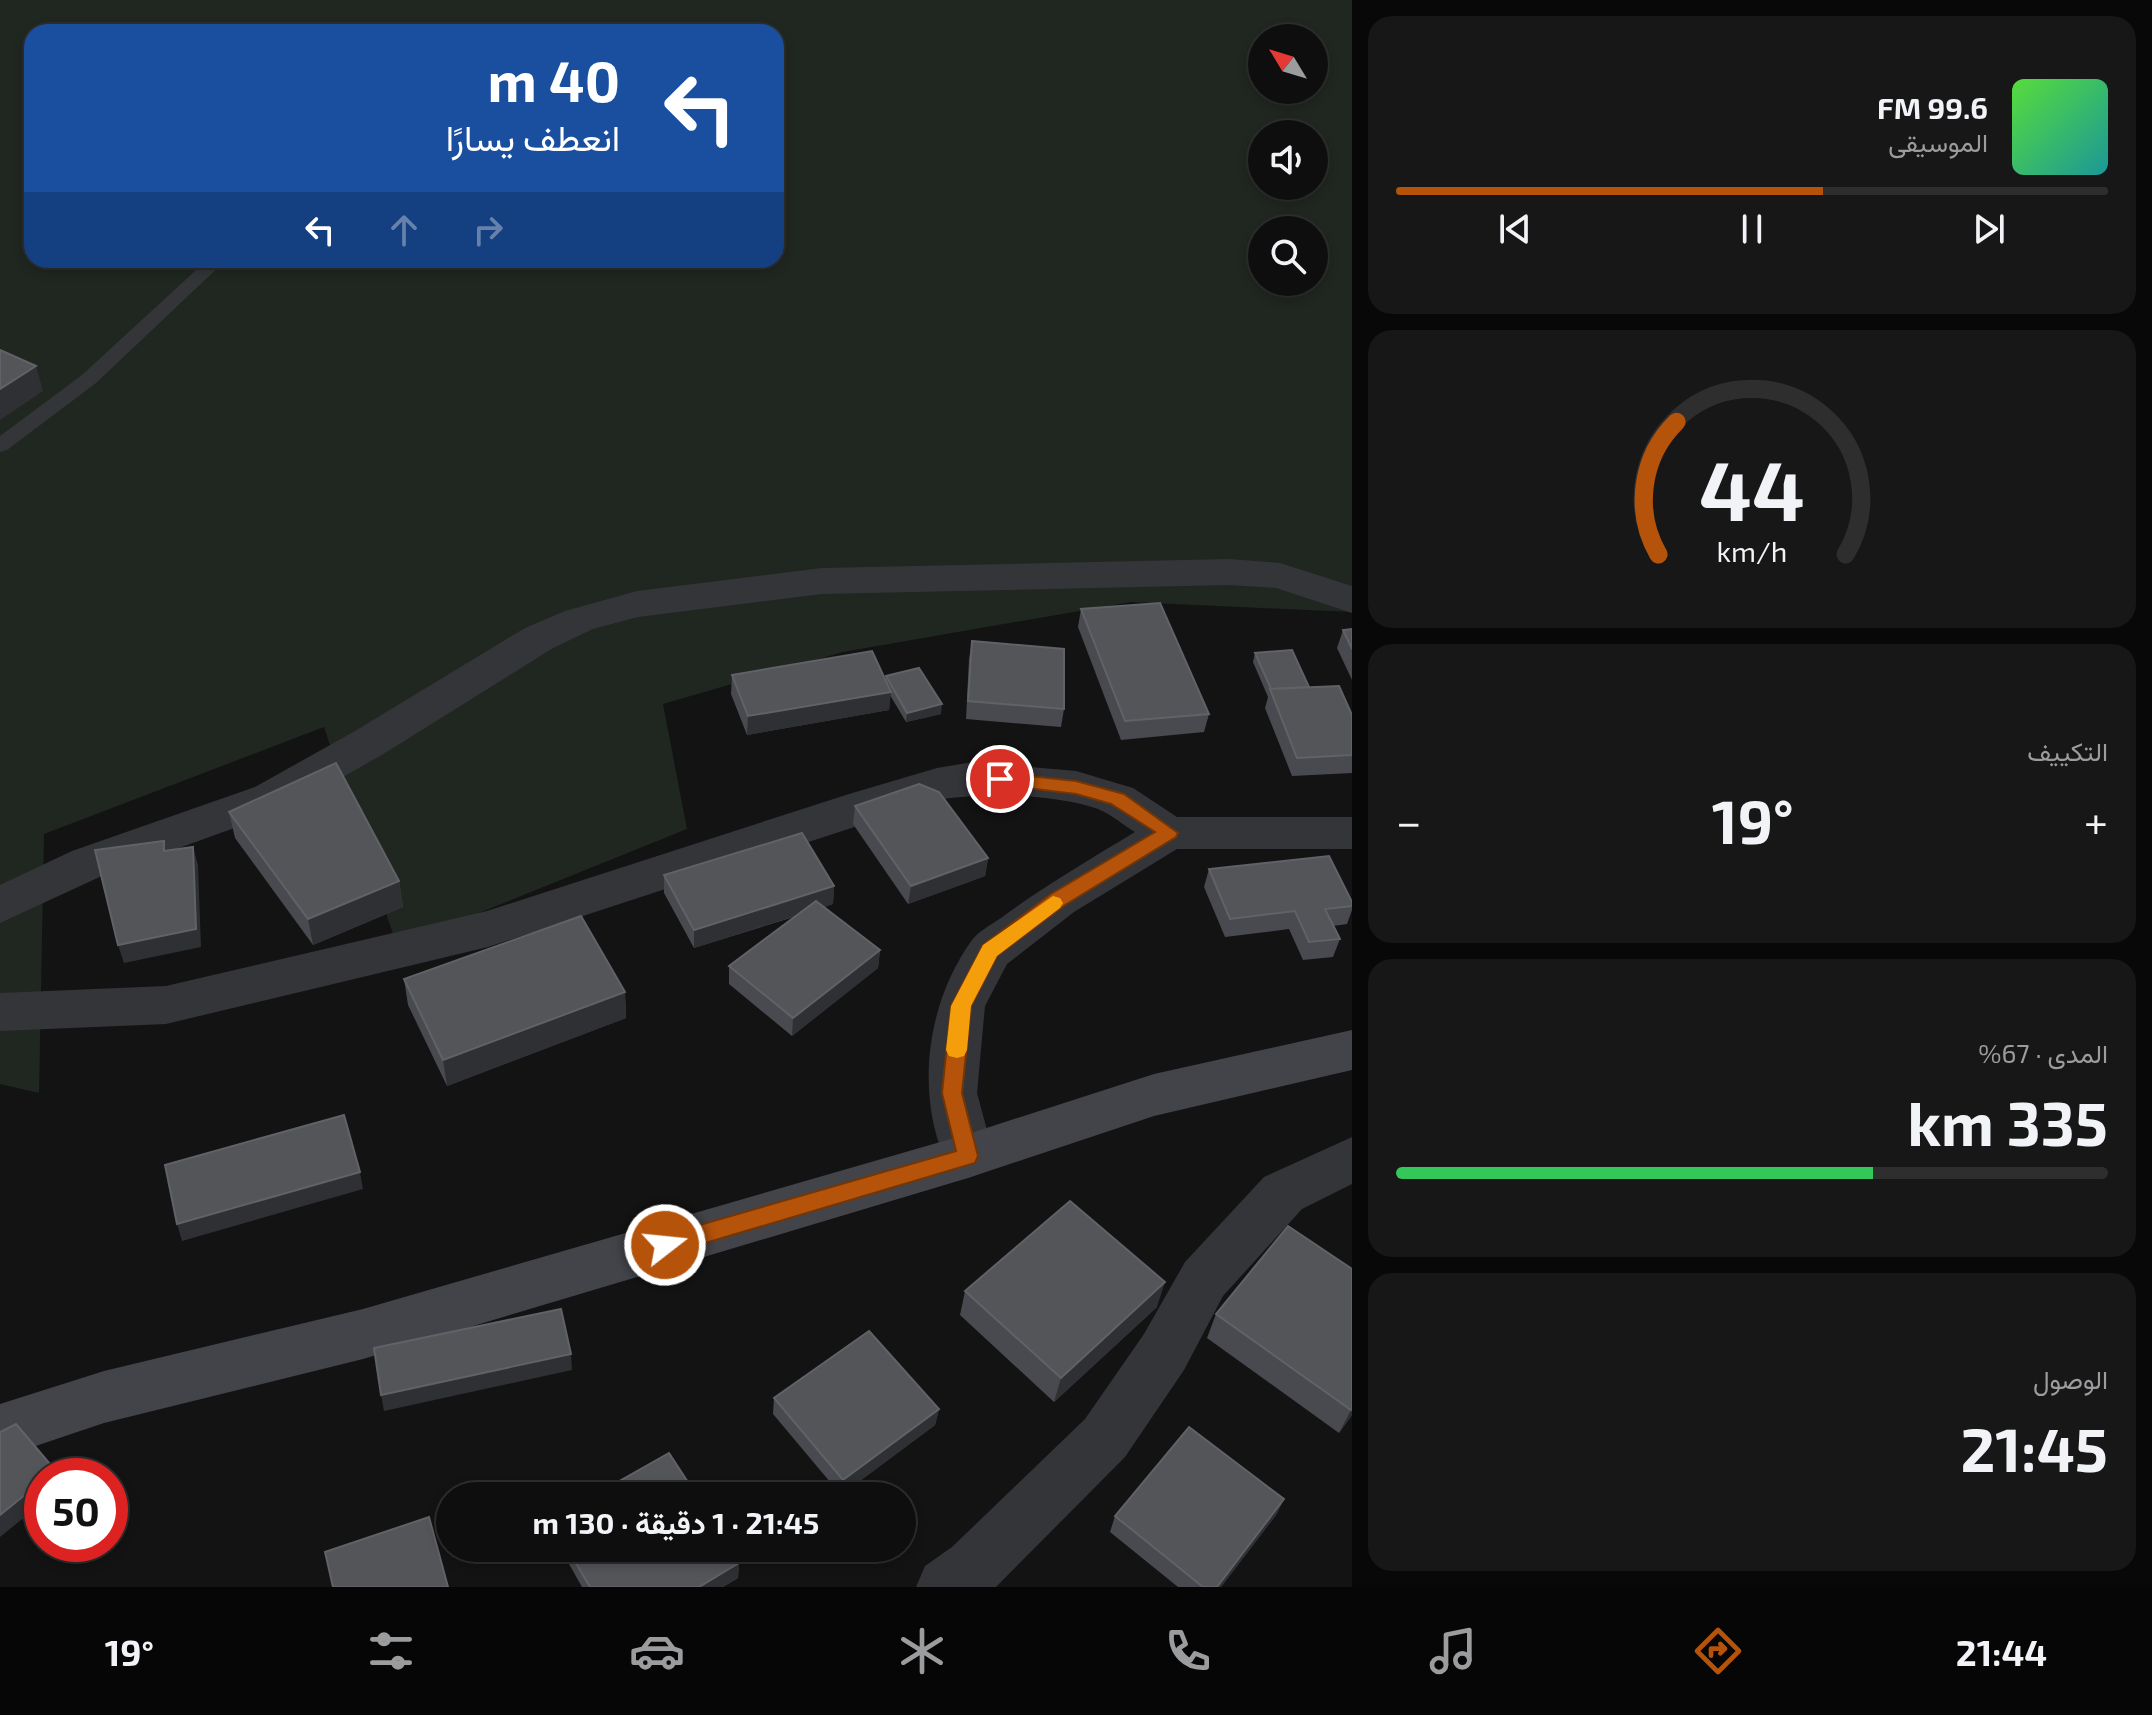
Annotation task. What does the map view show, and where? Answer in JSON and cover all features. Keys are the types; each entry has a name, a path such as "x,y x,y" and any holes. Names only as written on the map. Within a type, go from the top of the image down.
{"main road":[{"path":"0,1431 104,1397 363,1334 968,1156 1154,1095 1352,1050"}],"street":[{"path":"0,905 88,863 271,798 539,638 579,620 637,604 822,581 1229,572 1280,576 1352,600"},
{"path":"0,1012 166,1005 488,929 865,805 937,784 973,778 1076,787 1117,799 1169,833"},
{"path":"968,1156 952,1093 961,1006 990,951 1058,900 1169,833 1352,833"},
{"path":"946,1587 973,1568 1105,1438 1164,1352 1204,1279 1283,1193 1352,1159"}],"lane":[{"path":"0,446 89,379 208,268"}],"shaded area":[{"path":"0,0 1352,0 1352,612 1131,602 843,652 663,704 687,829 397,946 324,727 44,834 39,1093 0,1084"}],"building":[{"path":"0,350 36,366 0,389"},
{"path":"1160,603 1209,714 1125,721 1081,609"},
{"path":"1352,629 1352,649 1343,630"},
{"path":"972,641 1064,649 1064,709 968,701"},
{"path":"1292,650 1309,687 1271,689 1255,653"},
{"path":"872,651 891,692 748,716 732,675"},
{"path":"919,668 942,704 907,713 886,676"},
{"path":"1339,686 1352,715 1352,755 1297,758 1270,689"},
{"path":"336,763 399,881 308,919 229,812"},
{"path":"919,784 939,792 988,858 911,886 855,806"},
{"path":"802,833 834,886 694,930 664,875"},
{"path":"164,841 164,851 193,847 196,929 118,945 95,850"},
{"path":"1329,856 1352,902 1352,906 1325,909 1340,939 1309,942 1295,911 1230,919 1209,869"},
{"path":"816,901 880,950 793,1018 729,966"},
{"path":"581,916 625,992 443,1060 404,979"},
{"path":"344,1115 360,1172 177,1224 165,1165"},
{"path":"1070,1201 1165,1282 1061,1378 965,1291"},
{"path":"1288,1226 1352,1269 1351,1410 1216,1314"},
{"path":"561,1309 571,1354 381,1395 374,1348"},
{"path":"869,1331 939,1409 843,1480 774,1398"},
{"path":"16,1424 45,1458 24,1458 24,1496 0,1515 0,1432"},
{"path":"1189,1427 1284,1499 1217,1587 1203,1587 1115,1516"},
{"path":"669,1453 688,1482 618,1482"},
{"path":"429,1517 436,1543 436,1562 441,1562 448,1587 333,1587 325,1552"},
{"path":"575,1562 739,1563 699,1587 590,1587"}],"slow traffic":[{"path":"957,1050 961,1006 990,951 1053,903"}],"route":[{"path":"665,1245 968,1156 952,1093 961,1006 990,951 1058,900 1169,833 1117,799 1076,787 1000,779"}]}
